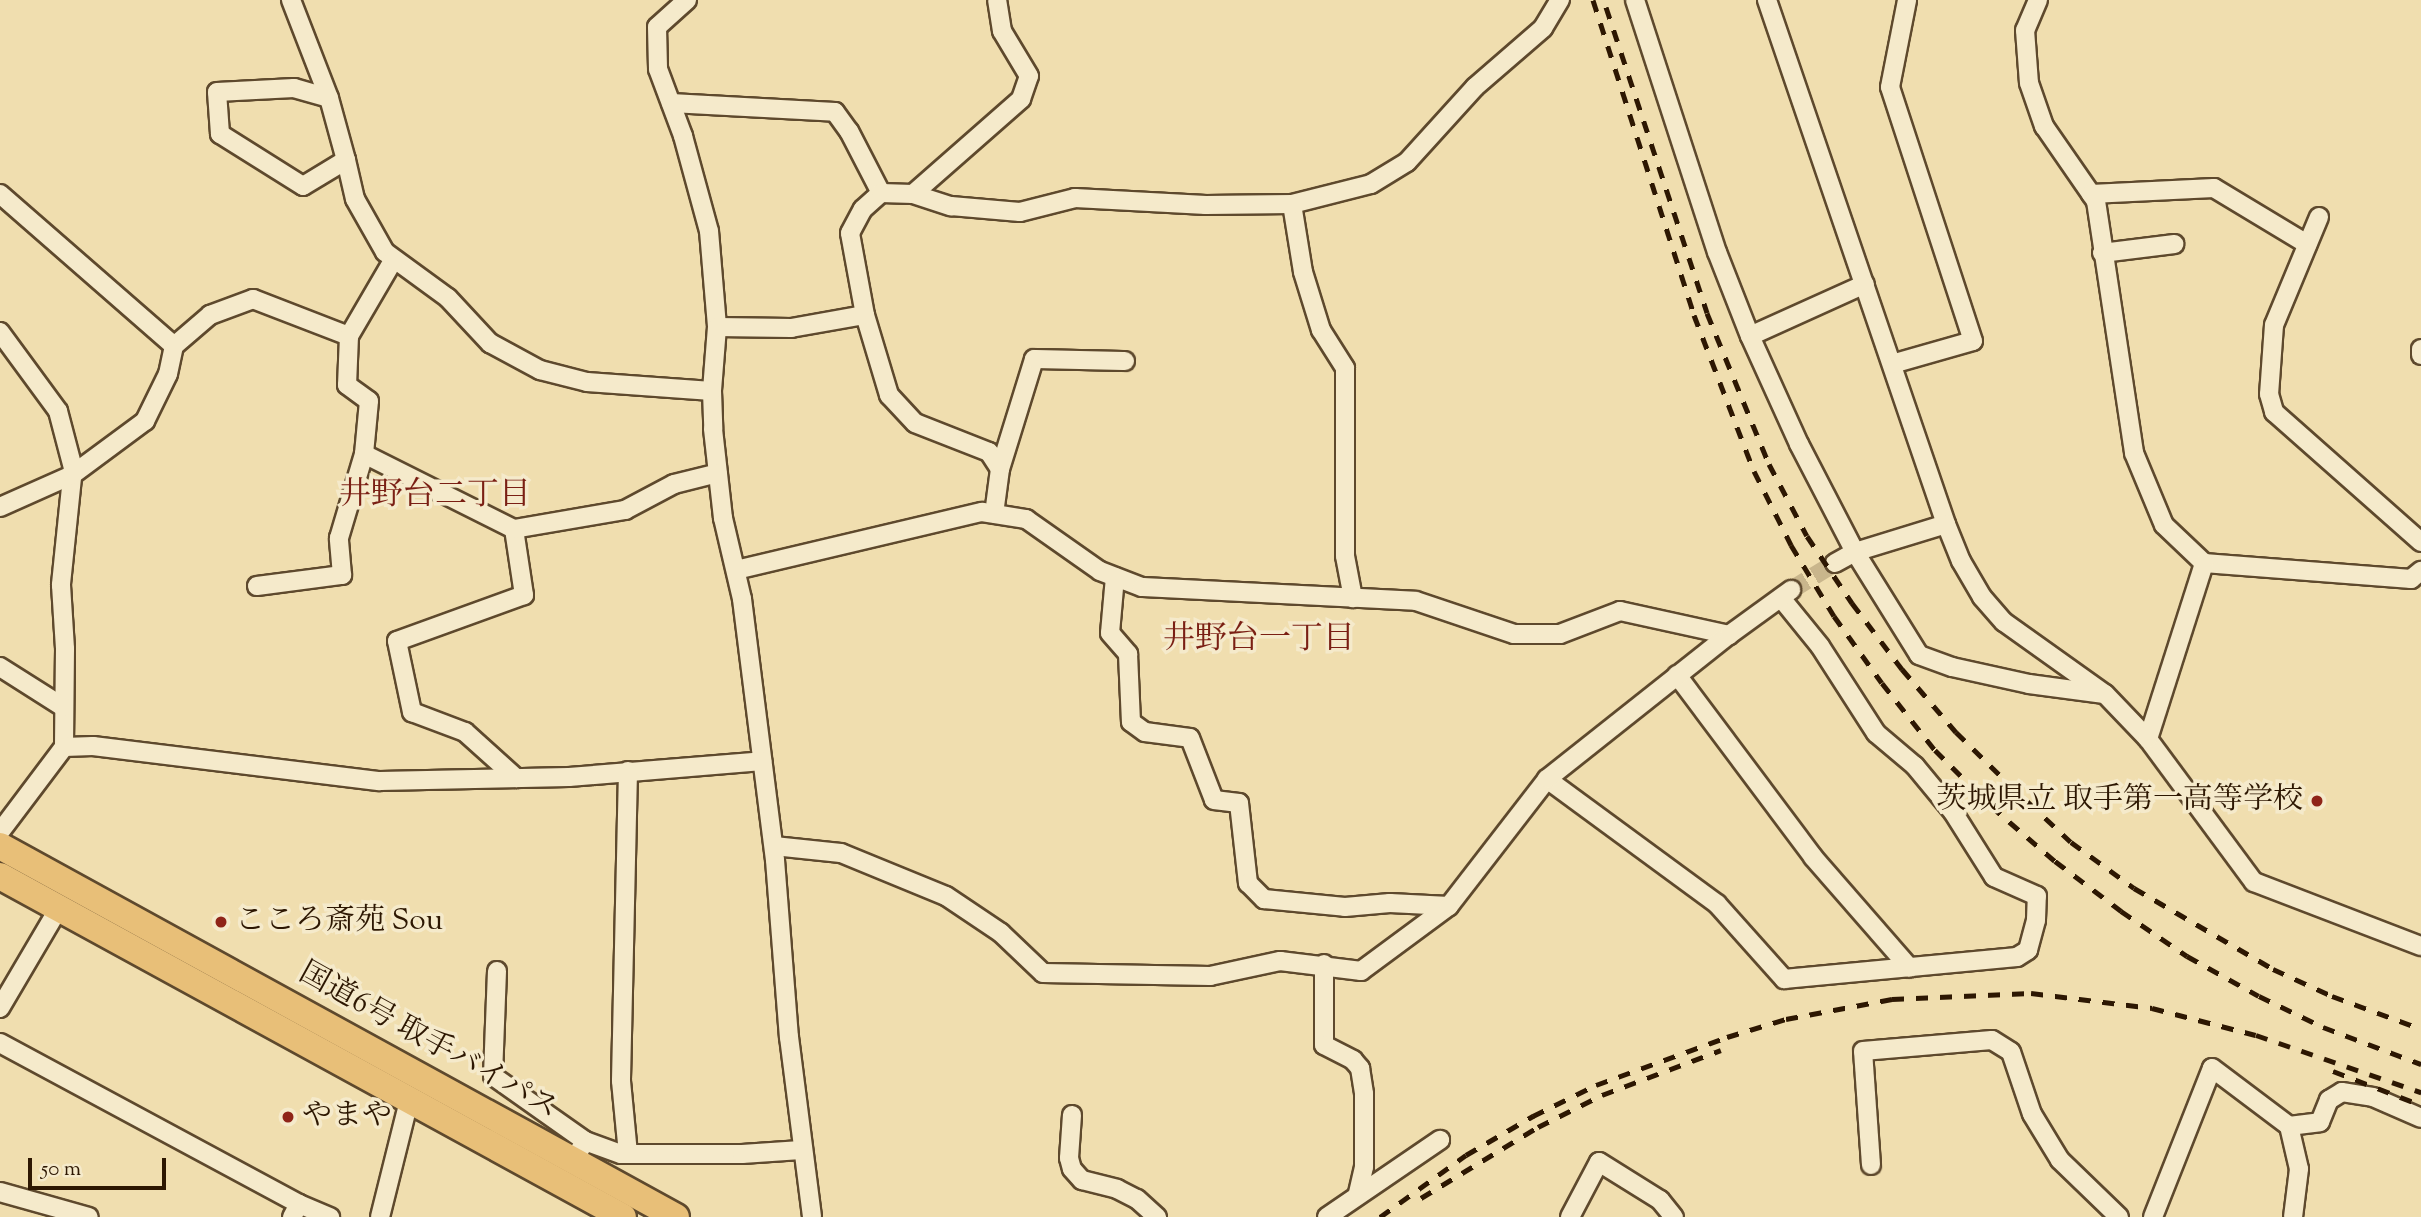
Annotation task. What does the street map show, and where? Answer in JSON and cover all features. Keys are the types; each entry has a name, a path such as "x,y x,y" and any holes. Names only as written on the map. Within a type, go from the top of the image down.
{"highway":[{"name":"国道6号 取手バイパス","path":"0,846 579,1150 676,1217"},
{"name":"国道6号 取手バイパス","path":"0,876 623,1217"}],"street":[{"path":"291,0 329,98 355,199 385,252 447,298 490,343 540,370 587,382 712,391"},
{"path":"687,0 657,27 658,69 683,136 709,231 717,327 712,391 718,473 723,518 736,570 774,846 789,1037 812,1217"},
{"path":"914,194 1021,99 1029,76 1002,31 997,0"},
{"path":"1000,469 989,452 915,423 889,395 865,315 850,233 863,209 881,193 914,194 951,206 1020,212 1075,198 1206,205 1292,204 1371,184 1406,162 1475,87 1543,28 1560,0"},
{"path":"1635,0 1717,251 1750,336 1799,444 1855,552 1919,655 1952,667 2029,684 2105,694"},
{"path":"1767,0 1946,524 1982,597 2004,622 2105,694 2148,739 2254,882 2421,946"},
{"path":"1892,365 1973,341 1890,87 1907,0"},
{"path":"2038,0 2025,30 2029,83 2044,126 2095,201 2134,453 2164,524 2204,563 2411,579 2421,571"},
{"path":"329,98 294,88 217,92 220,134 303,186 346,160"},
{"path":"670,103 835,112 849,131 881,193"},
{"path":"2091,194 2214,188 2308,244"},
{"path":"0,194 174,346"},
{"path":"1292,204 1303,272 1321,330 1345,368 1345,556 1353,598"},
{"path":"2319,217 2274,325 2269,394 2274,412 2332,467 2421,542"},
{"path":"2102,253 2174,244"},
{"path":"257,586 342,575 339,538 364,454 369,401 347,385 349,336 394,259"},
{"path":"1750,336 1865,284"},
{"path":"0,507 72,475 145,421 168,374 174,346 210,314 253,299 349,336"},
{"path":"717,327 791,328 865,315"},
{"path":"0,332 58,411 72,475 61,585 65,649 64,747 0,832"},
{"path":"2421,349 2421,355"},
{"path":"994,514 1000,469 1034,359 1125,361"},
{"path":"364,454 514,529 625,510 674,484 718,473"},
{"path":"736,570 982,512 1026,519 1100,571 1142,587 1416,601 1514,634 1560,635 1620,611 1728,635"},
{"path":"1835,563 1855,552 1946,524"},
{"path":"514,529 524,595 397,641 412,712 465,732 516,778"},
{"path":"2148,739 2204,563"},
{"path":"1115,577 1110,633 1128,654 1131,722 1145,732 1189,738 1214,800 1240,803 1248,883 1264,899 1345,907 1390,903 1449,906"},
{"path":"774,846 841,853 946,895 1001,933 1043,973 1210,976 1280,961 1324,964 1361,971 1449,906 1546,779 1728,635 1786,594 1876,733 1915,766 1953,812 1994,877 2037,896 2036,920 2028,950 2017,957 1784,979 1717,904 1546,779"},
{"path":"0,667 63,706"},
{"path":"1677,675 1813,857 1910,968"},
{"path":"64,747 93,746 360,780 516,778 762,761"},
{"path":"628,771 621,1081 628,1154"},
{"path":"0,1008 59,908"},
{"path":"1324,964 1324,1045 1353,1060 1360,1068 1364,1094 1365,1157 1358,1193"},
{"path":"497,971 493,1076 579,1150 628,1154 742,1154 802,1150"},
{"path":"1871,1166 1863,1051 1992,1040 2011,1052 2032,1114 2060,1160 2119,1217"},
{"path":"0,1043 295,1210 330,1217"},
{"path":"2153,1217 2212,1068 2289,1126 2299,1169 2293,1217"},
{"path":"2289,1126 2320,1122 2329,1100 2342,1092 2373,1097 2421,1118"},
{"path":"380,1217 409,1101"},
{"path":"1072,1115 1069,1158 1072,1170 1082,1180 1117,1189 1137,1199 1157,1217"},
{"path":"1327,1217 1358,1193 1440,1140"},
{"path":"1570,1217 1599,1162 1661,1200 1674,1217"},
{"path":"0,1192 89,1217"}],"tunnel":[{"path":"1791,590 1835,563"}],"railway":[{"path":"1593,0 1694,315 1754,471 1791,545 1834,616 1882,683 1935,750 1991,806 2055,861 2121,911 2187,956 2259,996 2323,1027 2421,1064"},
{"path":"1606,7 1707,313 1769,464 1807,536 1852,603 1902,669 1956,732 2010,785 2071,842 2134,888 2273,969 2332,996 2421,1029"},
{"path":"1380,1217 1466,1155 1533,1116 1596,1085 1727,1037 1786,1019 1892,999 2031,993 2152,1008 2256,1035 2421,1092"},
{"path":"1421,1198 1538,1127 1602,1095 1721,1050"},
{"path":"2333,1071 2421,1105"}],"place":[{"name":"茨城県立 取手第一高等学校","path":"2317,801"},
{"name":"こころ斎苑 Sou","path":"221,922"},
{"name":"やまや","path":"288,1117"}],"district":[{"name":"井野台二丁目","path":"435,496"},
{"name":"井野台一丁目","path":"1259,640"}]}
